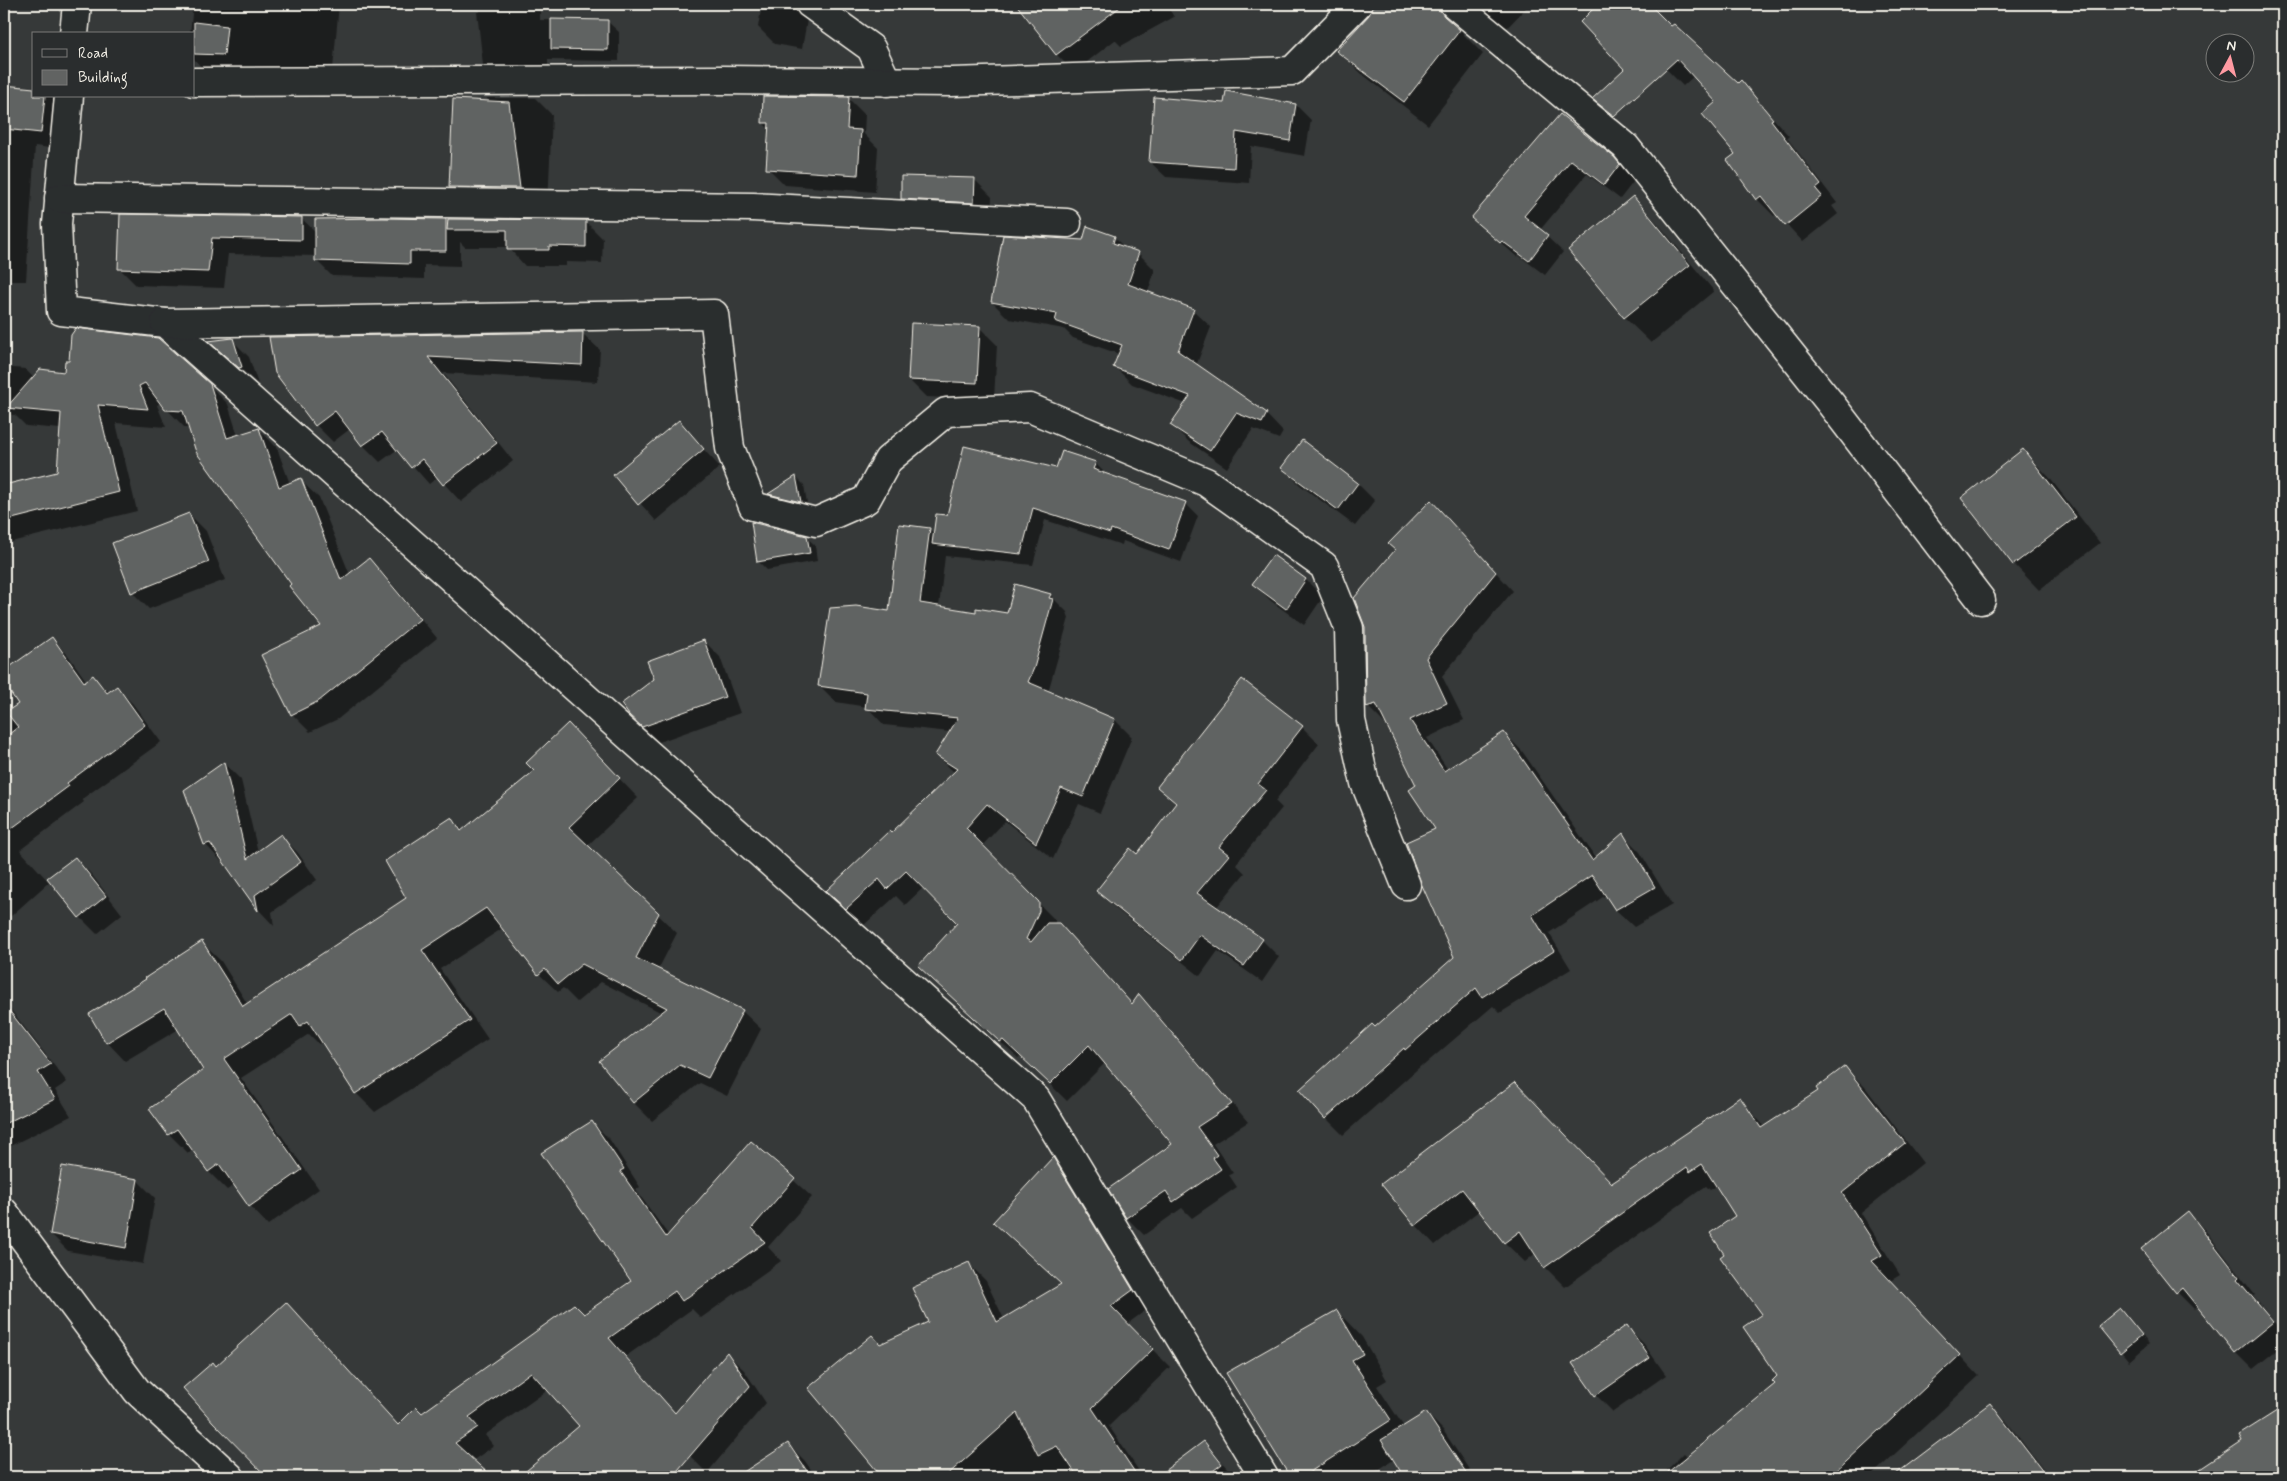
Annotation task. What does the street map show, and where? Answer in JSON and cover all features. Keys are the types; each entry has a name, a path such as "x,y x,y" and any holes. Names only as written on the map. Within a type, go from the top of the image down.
{"street":[{"path":"74,32 77,4"},
{"path":"810,4 871,48 887,82"},
{"path":"195,82 702,80 952,82 1292,71 1358,4"},
{"path":"1454,4 1626,146 1806,373 1981,600"},
{"path":"69,98 57,224 61,311 165,323 714,314 730,448 753,506 816,522 866,500 888,460 946,412 1030,408 1206,482 1324,566 1349,628 1351,720 1365,783 1406,885"},
{"path":"59,198 753,206 1067,223"},
{"path":"165,323 1036,1099 1264,1477"},
{"path":"4,1212 137,1391 230,1477"}],"building":[{"path":"1016,4 1124,4 1056,55"},
{"path":"1373,4 1439,4 1444,16 1460,30 1404,102 1336,51 1369,15"},
{"path":"1598,4 1649,4 1671,26 1674,24 1738,83 1741,80 1773,119 1771,120 1821,185 1816,189 1822,196 1785,226 1761,196 1756,200 1727,160 1735,154 1702,114 1716,102 1677,59 1614,116 1592,99 1624,69 1580,22"},
{"path":"551,19 608,20 608,50 551,49"},
{"path":"194,22 227,26 224,55 195,54"},
{"path":"4,85 32,88 32,98 45,98 41,133 4,129"},
{"path":"1226,91 1296,104 1290,141 1236,132 1234,168 1149,162 1154,97 1224,103"},
{"path":"763,96 849,97 847,129 861,130 858,175 766,169 769,123 762,123"},
{"path":"453,99 509,102 520,188 449,187"},
{"path":"1560,114 1614,157 1620,164 1604,185 1571,160 1524,216 1548,235 1529,261 1502,241 1500,243 1471,218"},
{"path":"901,176 975,178 974,203 901,199"},
{"path":"1633,196 1690,265 1624,318 1568,250"},
{"path":"120,214 302,217 302,240 212,238 208,272 118,269"},
{"path":"315,219 446,219 446,251 410,251 410,264 315,261"},
{"path":"448,219 586,220 586,247 549,246 549,250 507,250 507,230 447,230"},
{"path":"1087,226 1115,236 1113,243 1139,252 1128,284 1194,309 1178,351 1267,413 1262,423 1236,413 1210,451 1170,425 1190,396 1113,367 1122,345 1055,321 1057,314 991,302 1003,235 1083,240"},
{"path":"911,323 980,326 977,383 908,380"},
{"path":"76,328 158,338 210,384 227,438 259,428 279,487 301,478 341,580 369,558 420,619 319,701 291,715 261,655 321,626 289,586 291,584 196,452 183,411 165,410 145,383 139,386 148,409 98,405 119,492 4,521 4,485 57,472 61,413 6,408 40,369 64,372 65,361 69,361 71,335"},
{"path":"583,332 582,365 428,357 497,443 443,485 422,459 411,468 382,432 362,446 335,411 315,426 275,373 269,337"},
{"path":"233,338 242,367 239,368 208,341"},
{"path":"679,420 704,449 638,505 613,475"},
{"path":"1302,440 1358,483 1338,510 1281,468"},
{"path":"964,446 1056,468 1062,451 1096,462 1093,469 1186,502 1169,550 1111,529 1110,533 1033,508 1021,554 932,544 936,514 947,515"},
{"path":"2023,449 2076,517 2013,565 1961,498"},
{"path":"796,476 801,502 768,494"},
{"path":"1431,500 1496,572 1426,658 1447,703 1410,720 1444,771 1504,732 1592,860 1623,833 1655,887 1615,910 1592,875 1532,915 1554,951 1482,997 1476,988 1405,1050 1404,1048 1325,1119 1299,1090 1372,1024 1375,1027 1454,957 1421,883 1406,842 1435,829 1409,790 1416,785 1376,704 1366,707 1365,627 1354,598 1395,550 1388,544"},
{"path":"189,513 209,562 131,593 112,543"},
{"path":"751,522 807,536 810,553 757,562"},
{"path":"899,524 930,528 920,603 976,612 976,608 1007,613 1015,584 1051,594 1049,598 1053,599 1034,668 1028,682 1115,719 1083,797 1061,788 1036,843 987,804 966,828 1039,902 1039,911 1026,939 1031,942 1047,923 1059,923 1132,1004 1139,994 1232,1104 1197,1127 1217,1155 1213,1158 1221,1169 1173,1202 1166,1191 1126,1218 1108,1189 1172,1144 1089,1045 1050,1084 1003,1040 1000,1042 918,966 957,923 906,871 887,889 879,879 846,909 826,891 889,831 891,833 957,769 935,755 958,718 865,709 867,693 818,686 830,608 856,606 889,611"},
{"path":"1273,555 1306,579 1286,609 1252,584"},
{"path":"52,637 84,682 93,675 107,693 117,686 145,725 67,783 69,786 4,834 4,738 18,727 6,712 18,704 4,683 4,671"},
{"path":"704,640 725,697 642,727 629,715 621,704 654,679 647,661"},
{"path":"1242,679 1303,726 1258,784 1266,790 1219,847 1229,855 1197,893 1263,939 1244,966 1200,935 1182,960 1096,891 1130,848 1137,854 1176,803 1157,787"},
{"path":"568,723 620,778 569,827 659,913 636,958 743,1010 708,1078 680,1065 633,1103 599,1061 667,1008 582,964 558,984 545,969 538,975 486,908 422,950 470,1020 355,1094 308,1021 300,1026 292,1014 224,1059 302,1170 249,1207 219,1164 208,1172 177,1129 168,1135 149,1109 203,1070 164,1008 106,1043 89,1014 146,979 202,941 243,1006 406,898 385,861 452,817 461,831 534,771 526,763"},
{"path":"224,762 247,859 281,834 301,862 255,895 258,911 210,843 204,845 184,790"},
{"path":"75,857 106,896 79,918 47,878"},
{"path":"4,1004 51,1064 38,1072 55,1099 4,1124"},
{"path":"1845,1066 1905,1143 1842,1193 1882,1255 1872,1261 1960,1355 1830,1477 1662,1477 1775,1384 1772,1381 1777,1376 1743,1327 1762,1314 1720,1257 1724,1254 1710,1233 1735,1216 1702,1164 1690,1172 1687,1167 1544,1268 1520,1231 1504,1243 1462,1189 1415,1226 1381,1184 1515,1082 1612,1183 1740,1097 1761,1128 1818,1091 1816,1088"},
{"path":"592,1121 624,1169 620,1171 666,1237 751,1141 795,1178 752,1228 765,1242 682,1301 675,1291 609,1338 675,1413 727,1352 750,1386 672,1477 519,1477 579,1426 531,1372 469,1417 478,1427 455,1443 492,1477 267,1477 213,1422 183,1388 213,1362 216,1366 286,1302 398,1425 416,1407 422,1413 574,1304 584,1314 631,1281 541,1153"},
{"path":"1053,1157 1133,1290 1111,1306 1153,1349 1092,1408 1138,1477 1078,1477 1057,1446 1038,1455 1017,1413 945,1477 882,1477 808,1388 872,1335 880,1344 928,1322 912,1288 969,1262 997,1322 1061,1284 993,1222"},
{"path":"62,1166 138,1179 126,1248 50,1234"},
{"path":"2188,1211 2239,1277 2237,1279 2273,1322 2235,1353 2182,1288 2176,1293 2141,1249"},
{"path":"2120,1308 2142,1335 2120,1353 2098,1326"},
{"path":"1337,1310 1363,1354 1352,1360 1391,1420 1302,1477 1290,1477 1226,1373"},
{"path":"1627,1325 1650,1358 1595,1396 1572,1363"},
{"path":"1990,1403 2047,1477 1892,1477"},
{"path":"2283,1407 2283,1477 2188,1477 2242,1441 2239,1435"},
{"path":"1426,1412 1469,1477 1404,1477 1381,1440"},
{"path":"1204,1441 1222,1464 1205,1477 1156,1477"},
{"path":"788,1443 811,1477 736,1477"}]}
